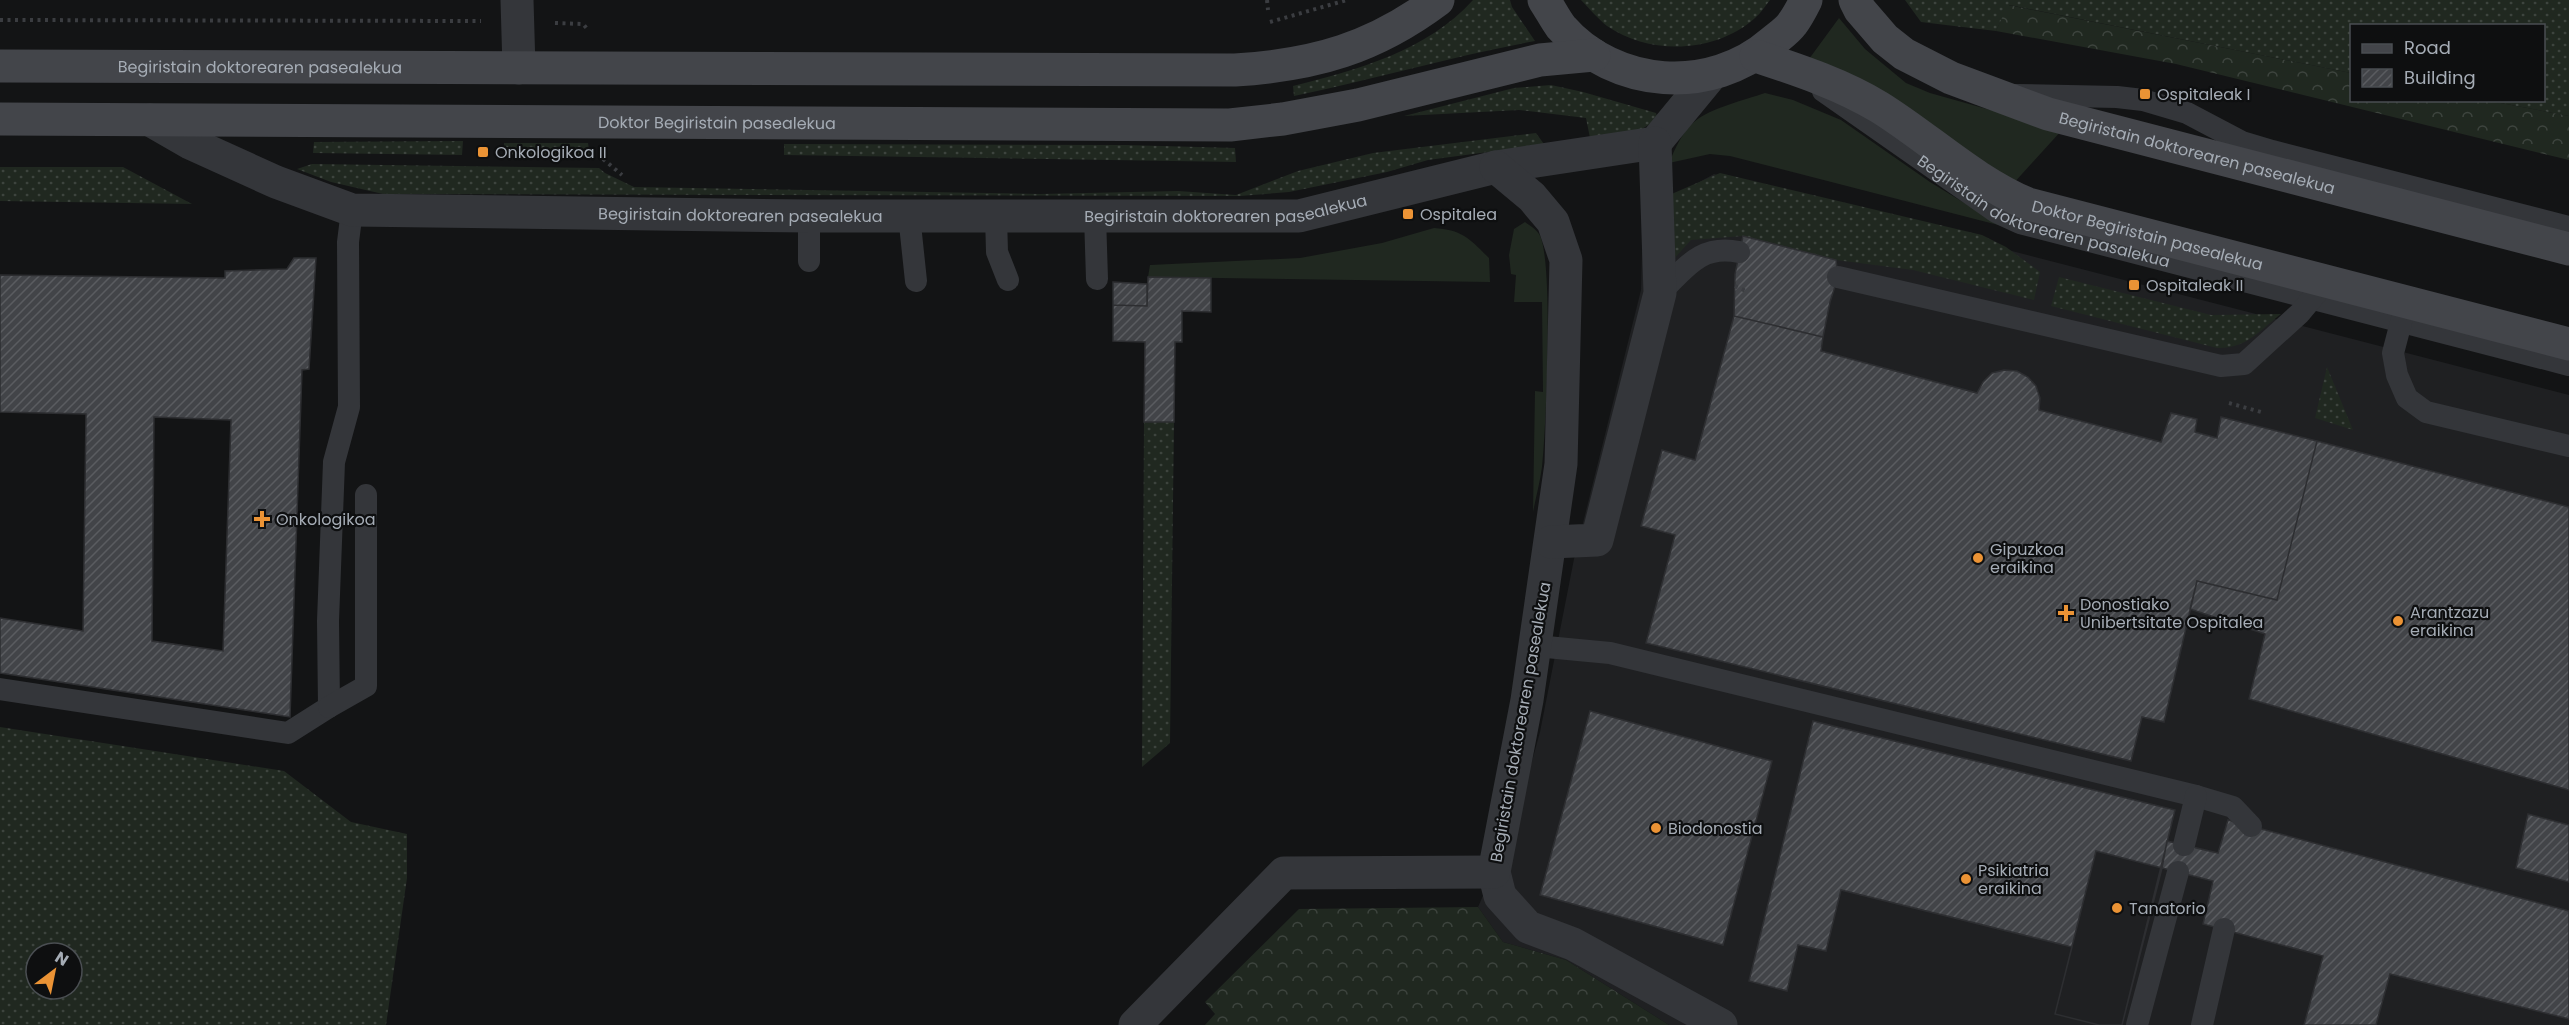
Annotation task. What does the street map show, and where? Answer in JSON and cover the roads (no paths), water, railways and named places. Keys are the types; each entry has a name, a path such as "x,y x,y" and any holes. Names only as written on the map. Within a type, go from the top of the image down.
{"main road":[{"name":"Begiristain doktorearen pasealekua","path":"0,66 1235,70 1277,68 1311,62 1348,50 1391,31 1438,0"},
{"path":"1544,0 1561,27 1594,55 1621,69 1650,77 1681,79 1711,75 1756,56 1791,25 1806,0"},
{"name":"Begiristain doktorearen pasealekua","path":"1855,0 1860,10 1885,39 1904,54 1951,78 2048,114 2569,249"},
{"name":"Doktor Begiristain pasealekua","path":"150,120 1230,125 1282,119 1358,105 1540,60 1594,55"},
{"name":"Doktor Begiristain pasealekua","path":"1756,56 1839,86 1879,107 2004,194 2028,204 2320,290 2404,312 2569,344"},
{"name":"Begiristain doktorearen pasealekua","path":"0,119 150,120"}],"street":[{"path":"517,0 519,68"},
{"path":"1543,541 1597,540 1660,293 1655,143 1711,75"},
{"name":"Begiristain doktorearen pasealekua","path":"150,120 190,143 265,177 352,210 809,216 1299,216 1496,167 1655,143"},
{"name":"Begiristain doktorearen pasealekua","path":"1496,167 1532,197 1553,222 1566,260 1561,464 1543,541 1536,646 1494,872 1500,896 1528,927 1574,944 1721,1025"},
{"path":"1135,1025 1284,873 1494,872"}],"lane":[{"path":"1997,95 2117,97 2143,100 2187,113 2242,142 2272,151 2569,227"},
{"path":"328,707 328,621 334,462 348,407 348,243 352,210"},
{"path":"809,216 809,261"},
{"path":"909,216 916,281"},
{"path":"996,216 996,252 1008,280"},
{"path":"1095,216 1097,279"},
{"path":"1660,293 1697,257 1722,248 1739,252"},
{"path":"1838,277 2222,366 2244,364 2300,313 2320,290"},
{"path":"2569,364 2404,312 2393,352 2397,375 2407,398 2426,412 2569,446"},
{"path":"0,689 288,733 366,686 366,495"},
{"path":"1536,646 1610,653 2196,796 2233,807 2251,826"},
{"path":"2184,845 2196,796"},
{"path":"2137,1025 2178,872"},
{"path":"2202,1025 2224,929"}],"place":[{"name":"Ospitaleak I","path":"2145,94"},
{"name":"Onkologikoa II","path":"483,152"},
{"name":"Ospitalea","path":"1408,214"},
{"name":"Ospitaleak II","path":"2134,285"},
{"name":"Onkologikoa","path":"262,519"},
{"name":"Gipuzkoa eraikina","path":"1978,558"},
{"name":"Donostiako Unibertsitate Ospitalea","path":"2066,613"},
{"name":"Arantzazu eraikina","path":"2398,621"},
{"name":"Biodonostia","path":"1656,828"},
{"name":"Psikiatria eraikina","path":"1966,879"},
{"name":"Tanatorio","path":"2117,908"}]}
